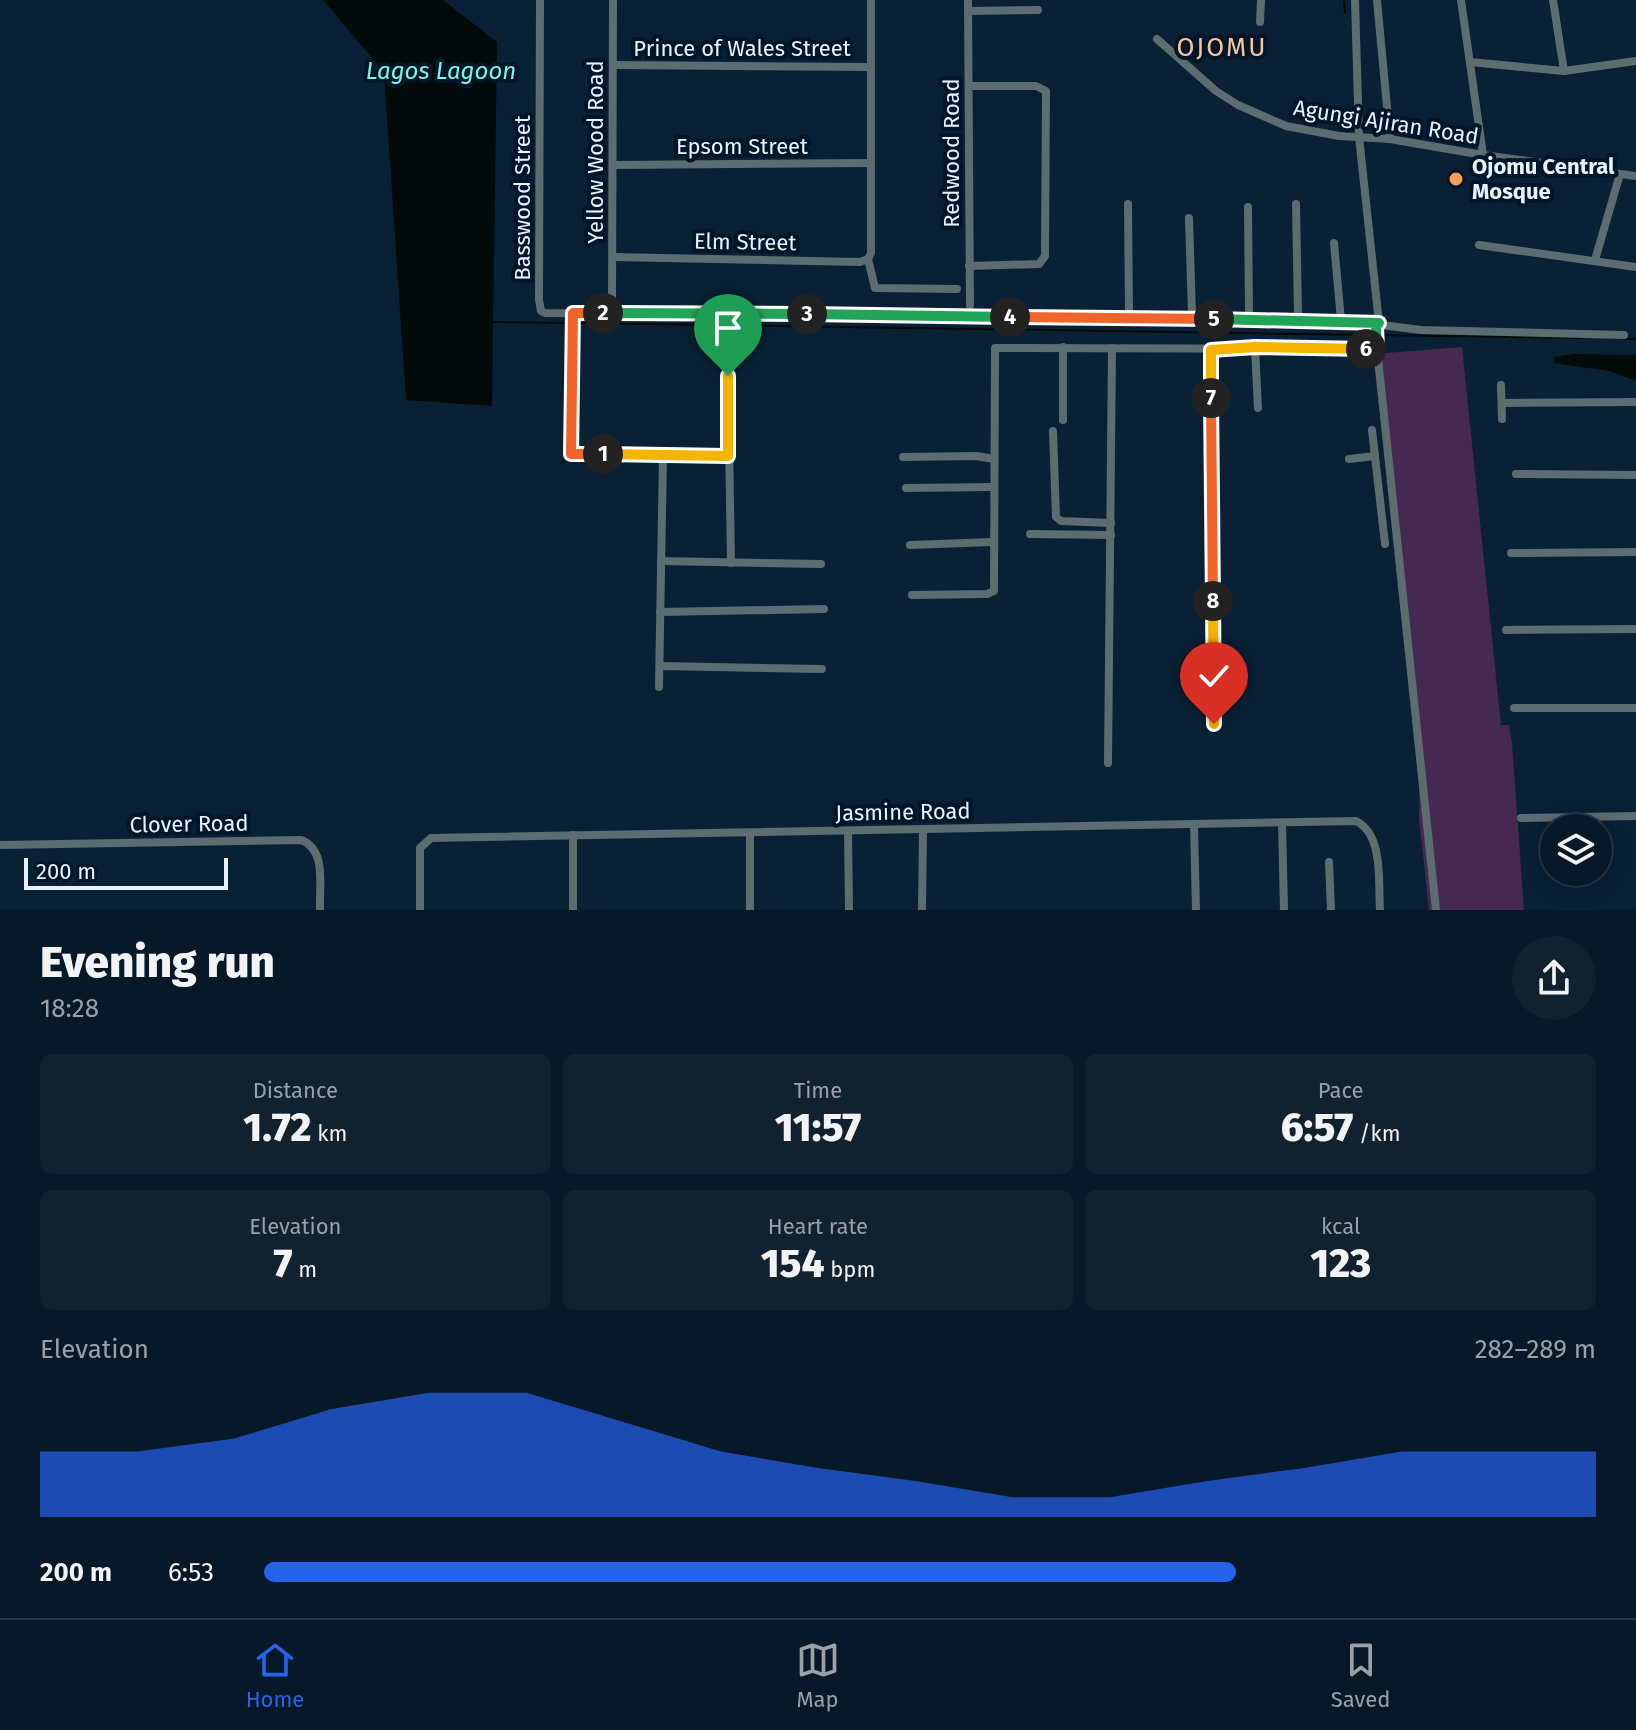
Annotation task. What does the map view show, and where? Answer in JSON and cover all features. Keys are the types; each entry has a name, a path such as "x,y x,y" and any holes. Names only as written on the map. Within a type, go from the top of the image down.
{"street":[{"name":"Basswood Street","path":"540,0 539,300 541,311 545,313 573,315"},
{"name":"Yellow Wood Road","path":"612,304 613,0"},
{"path":"871,0 870,256 875,288 957,289"},
{"name":"Redwood Road","path":"968,0 970,305"},
{"path":"1260,22 1261,0"},
{"path":"1355,0 1359,137 1377,325 1376,348 1436,910"},
{"path":"1377,0 1390,139"},
{"path":"1461,0 1483,155"},
{"path":"1553,0 1564,71"},
{"path":"968,11 1038,10"},
{"name":"Agungi Ajiran Road","path":"1157,39 1216,91 1238,105 1286,126 1636,176"},
{"path":"1470,62 1564,71 1636,61"},
{"name":"Prince of Wales Street","path":"613,65 871,67"},
{"path":"969,86 1036,86 1046,91 1045,256 1039,264 969,266"},
{"name":"Epsom Street","path":"613,165 871,163"},
{"path":"1595,260 1620,174"},
{"path":"1128,204 1129,313 1134,318"},
{"path":"1296,204 1298,315 1303,320"},
{"path":"1248,207 1249,314 1254,320"},
{"path":"1189,218 1192,314 1197,319"},
{"path":"1334,243 1341,320"},
{"path":"1479,245 1636,267"},
{"name":"Elm Street","path":"613,257 860,262 870,256"},
{"path":"728,456 571,454 573,315 1341,320 1421,330 1624,335"},
{"path":"1063,347 1063,420"},
{"path":"1255,347 1258,408"},
{"path":"912,595 975,595 994,591 995,348 1376,348"},
{"path":"1108,763 1112,348"},
{"path":"1211,350 1214,724"},
{"path":"728,376 731,563"},
{"path":"1501,385 1502,419"},
{"path":"1502,403 1636,402"},
{"path":"1372,430 1385,544"},
{"path":"1053,431 1056,517 1061,521 1111,523"},
{"path":"1349,459 1387,449"},
{"path":"659,687 663,455"},
{"path":"903,457 976,456 994,459"},
{"path":"1516,474 1636,475"},
{"path":"906,488 993,487"},
{"path":"1030,534 1111,535"},
{"path":"910,545 992,542"},
{"path":"1511,553 1636,552"},
{"path":"661,561 821,564"},
{"path":"660,612 824,609"},
{"path":"1506,630 1636,629"},
{"path":"660,666 822,669"},
{"path":"1514,708 1636,708"},
{"path":"1521,818 1636,816"},
{"name":"Jasmine Road","path":"420,910 420,848 431,838 1356,821 1366,826 1374,840 1380,910"},
{"path":"1282,823 1284,910"},
{"path":"1194,825 1196,910"},
{"path":"922,910 923,829"},
{"path":"848,831 849,910"},
{"path":"750,833 750,910"},
{"path":"573,835 573,910"},
{"name":"Clover Road","path":"0,845 301,840 318,856 320,910"},
{"path":"1329,862 1331,910"}],"shaded area":[{"path":"1462,347 1501,725 1509,725 1512,743 1524,910 1429,910 1419,818 1420,763 1373,354"}],"water":[{"name":"Lagos Lagoon","path":"323,0 443,0 497,42 492,406 406,400 384,72"},
{"path":"1575,354 1636,355 1636,381 1609,371 1554,363 1554,357"}],"waterway":[{"path":"1344,0 1345,13"},
{"path":"493,322 571,323"},
{"path":"577,323 1375,335"},
{"path":"1381,335 1583,338"},
{"path":"1625,339 1636,339"}],"place":[{"name":"Ojomu Central Mosque","path":"1456,179"}],"district":[{"name":"OJOMU","path":"1222,47"}],"route":[{"path":"728,376 728,456 571,454 573,313 1341,320 1379,323 1376,326 1377,349 1255,347 1211,350 1214,724"}]}
